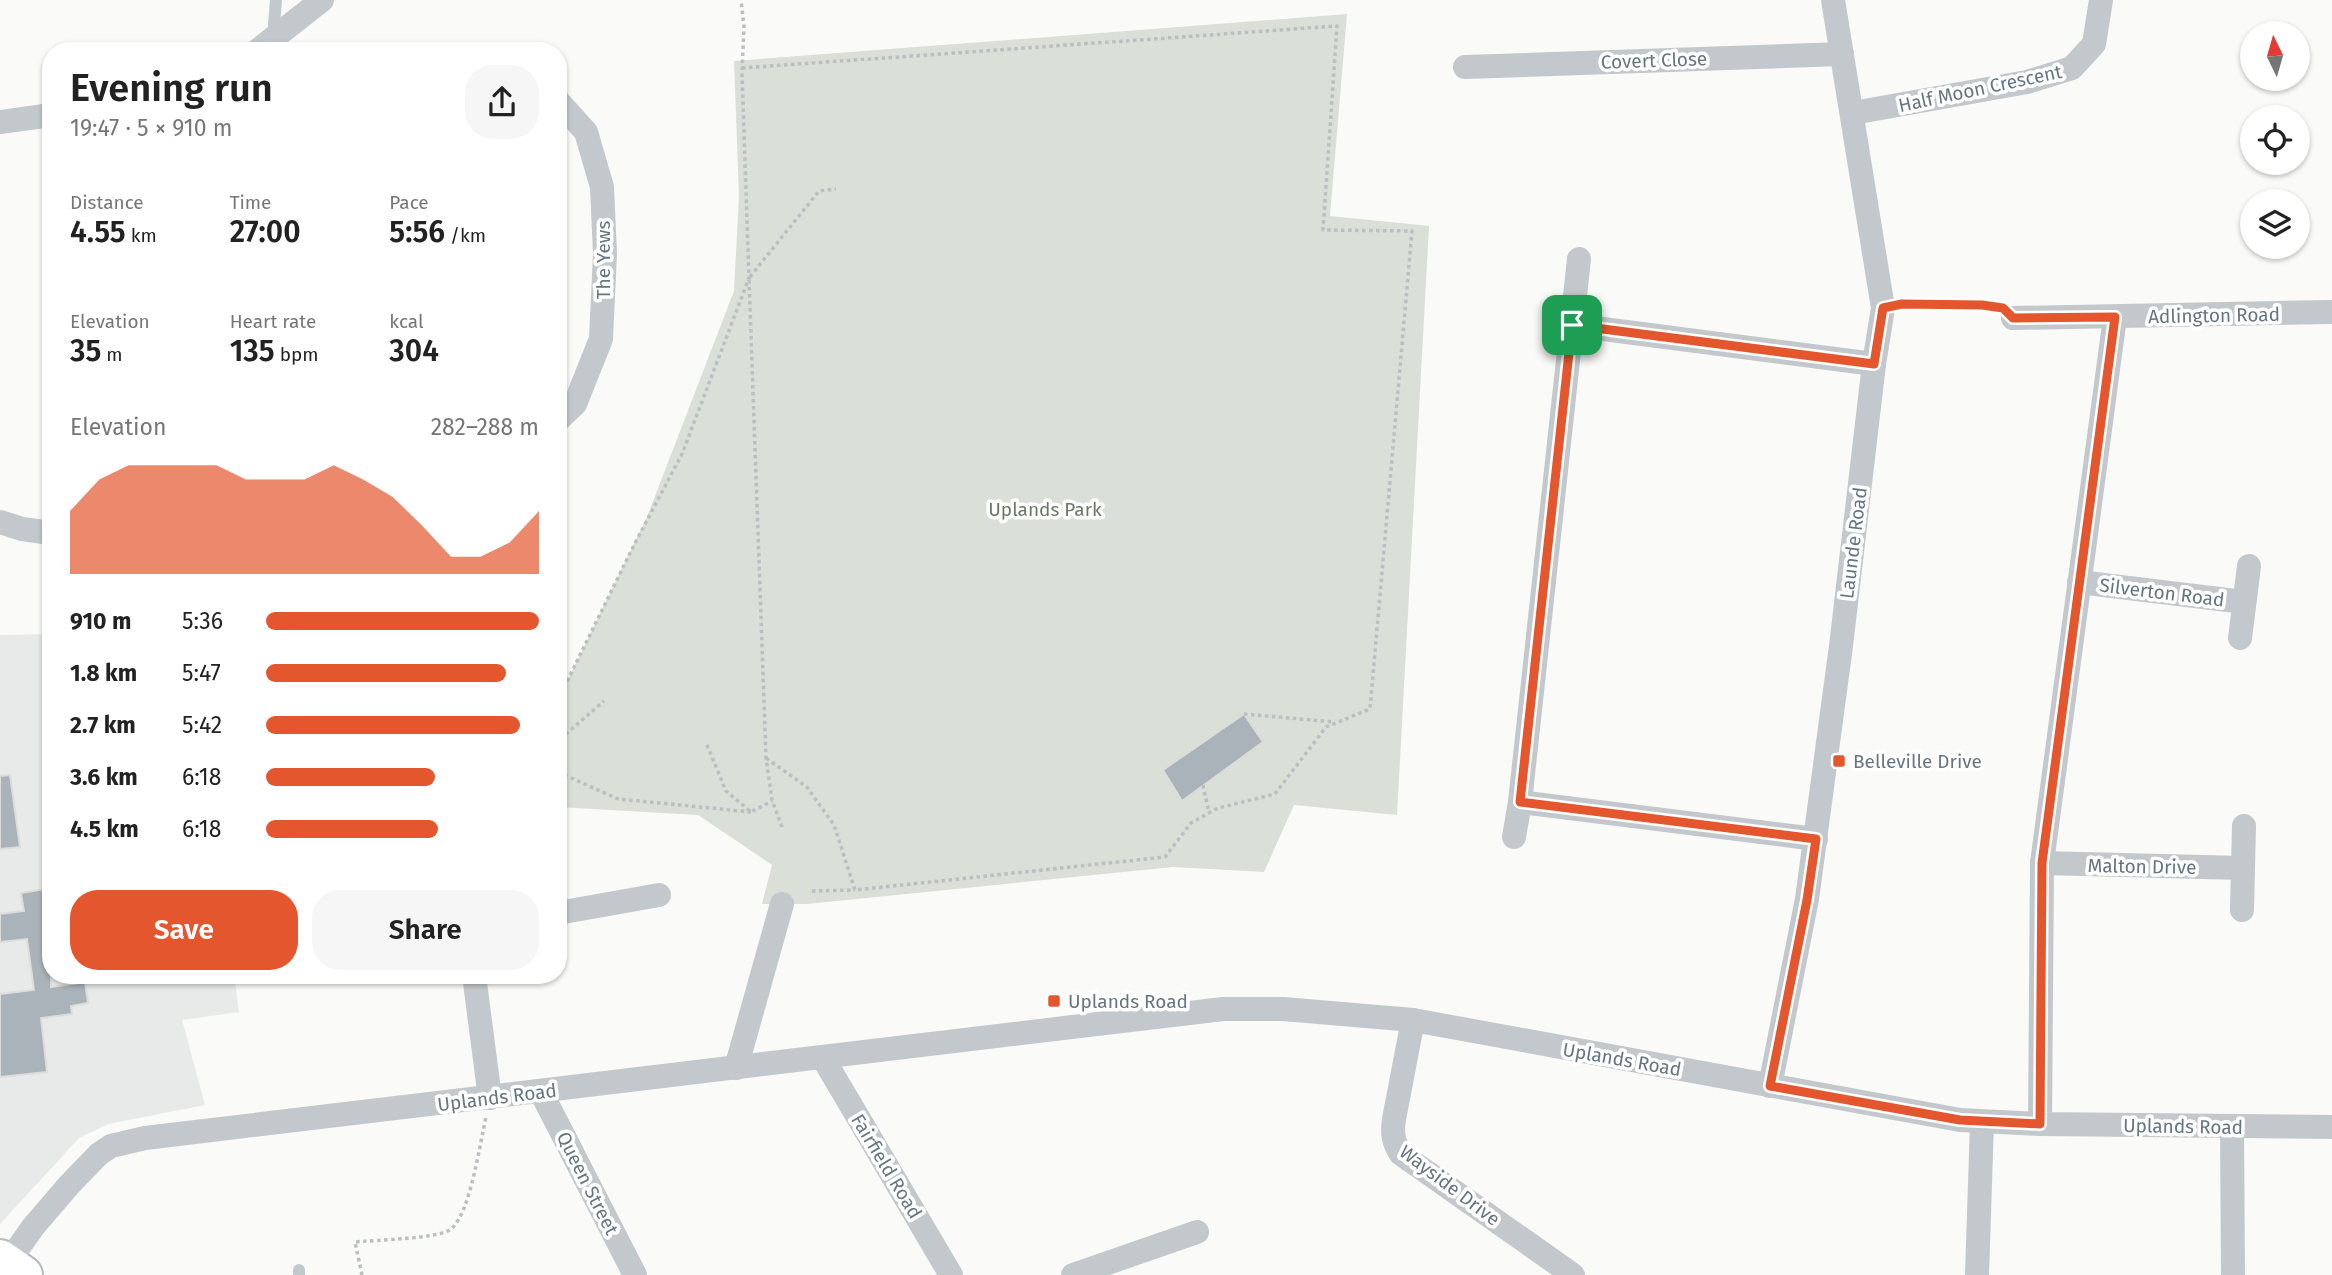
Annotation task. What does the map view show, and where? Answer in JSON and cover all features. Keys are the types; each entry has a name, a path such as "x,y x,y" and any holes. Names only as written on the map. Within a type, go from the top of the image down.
{"street":[{"path":"268,42 322,0"},
{"name":"Launde Road","path":"1770,1086 1807,900 1816,839 1883,308 1833,0"},
{"name":"Half Moon Crescent","path":"1853,113 2027,82 2072,68 2094,44 2101,0"},
{"name":"Covert Close","path":"1465,66 1842,54"},
{"name":"The Yews","path":"567,111 586,132 602,187 605,254 601,339 575,404 567,412"},
{"path":"0,122 42,116"},
{"path":"1514,837 1579,259"},
{"name":"Adlington Road","path":"2013,318 2332,312"},
{"path":"2040,1124 2042,863 2115,317"},
{"path":"1572,325 1874,364"},
{"path":"0,522 42,532"},
{"path":"2239,638 2249,566"},
{"name":"Silverton Road","path":"2079,582 2244,602"},
{"path":"1520,802 1816,839"},
{"path":"2242,910 2244,826"},
{"name":"Malton Drive","path":"2042,863 2243,868"},
{"path":"567,911 659,895"},
{"path":"736,1068 782,904"},
{"path":"475,984 490,1098"},
{"name":"Uplands Road","path":"8,1268 33,1227 99,1154 111,1146 145,1138 1223,1009 1283,1009 1413,1020 1982,1122 2332,1127"},
{"name":"Wayside Drive","path":"1413,1020 1392,1132 1394,1144 1401,1154 1573,1275"},
{"name":"Fairfield Road","path":"822,1058 951,1275"},
{"name":"Queen Street","path":"541,1092 635,1275"},
{"path":"1977,1275 1982,1122"},
{"path":"2232,1126 2232,1275"},
{"path":"1073,1275 1197,1232"}],"lane":[{"path":"266,42 276,0"}],"path":[{"path":"741,0 744,27 742,68 766,758 772,800 782,827"},
{"path":"742,68 1337,26 1323,230 1412,231 1370,709 1326,727 1275,794 1219,808 1191,823 1165,857 855,890 812,891"},
{"path":"567,682 682,454 749,278 819,191 836,189"},
{"path":"1883,308 1902,304 1982,305 2003,308 2013,318"},
{"path":"567,733 604,701"},
{"path":"1244,714 1337,722"},
{"path":"706,745 726,791 751,812"},
{"path":"766,758 807,787 834,825 855,890"},
{"path":"567,776 618,799 751,812 772,800"},
{"path":"1203,785 1209,813"},
{"path":"362,1275 355,1242 435,1235 450,1230 463,1214 490,1098"}],"shaded area":[{"path":"42,634 42,984 235,984 239,1012 182,1020 205,1105 108,1124 79,1138 0,1224 0,635"}],"green space":[{"name":"Uplands Park","path":"1347,14 1330,216 1429,226 1397,815 1294,805 1264,872 1173,867 807,904 762,904 772,865 698,815 567,808 567,681 647,517 734,291 739,196 734,61"}],"building":[{"path":"1244,714 1263,742 1182,801 1163,770"},
{"path":"10,775 20,847 0,849 0,776"},
{"path":"42,890 42,984 51,984 51,987 85,984 88,1003 71,1006 72,1014 41,1018 47,1072 0,1077 0,994 34,990 27,939 0,942 0,914 24,911 21,893"}],"place":[{"name":"Belleville Drive","path":"1839,761"},
{"name":"Uplands Road","path":"1054,1001"}],"route":[{"path":"1902,304 1982,305 2003,308 2013,318 2115,317 2042,863 2040,1124 1960,1120 1770,1086 1807,900 1816,839 1520,802 1572,325 1874,364 1883,308 1902,304"}]}
